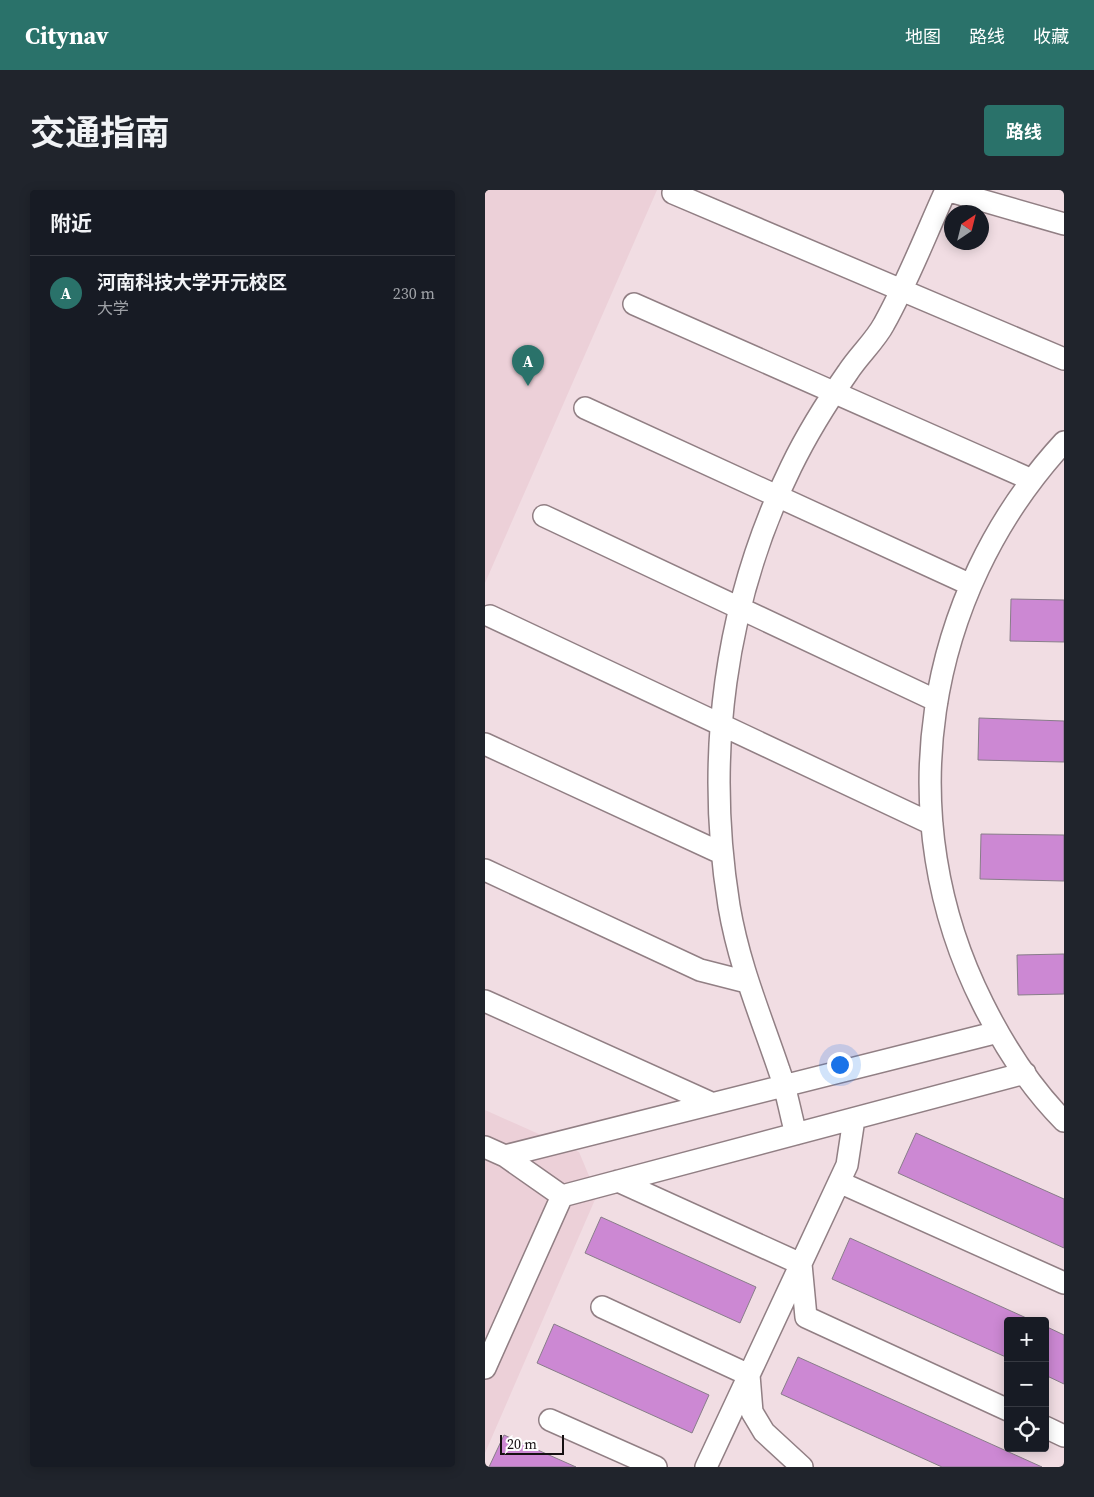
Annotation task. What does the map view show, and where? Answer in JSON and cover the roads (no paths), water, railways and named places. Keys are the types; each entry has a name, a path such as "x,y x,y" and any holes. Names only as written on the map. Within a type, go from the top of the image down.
{"lane":[{"path":"796,1134 783,1084 747,982 729,909 721,853 718,796 720,724 724,683 739,608 749,572 778,497 813,426 834,392 883,325 946,190 1064,224"},
{"path":"673,193 1064,359"},
{"path":"634,304 1033,480"},
{"path":"585,408 971,585"},
{"path":"1064,442 1033,480 1000,527 971,585 951,635 937,701 931,752 932,824 938,871 959,948 973,985 998,1032 1025,1074 1064,1122"},
{"path":"544,516 937,701"},
{"path":"490,616 932,824"},
{"path":"485,744 721,853"},
{"path":"485,870 700,970 747,982"},
{"path":"485,1001 711,1103"},
{"path":"505,1156 783,1084 998,1032"},
{"path":"562,1196 1025,1074"},
{"path":"706,1467 847,1165 854,1118"},
{"path":"485,1147 505,1156 562,1196"},
{"path":"617,1181 801,1264"},
{"path":"839,1182 1064,1284"},
{"path":"485,1368 562,1196"},
{"path":"801,1264 806,1317 1004,1408"},
{"path":"601,1307 749,1375"},
{"path":"749,1375 751,1412 764,1432 803,1467"},
{"path":"550,1420 656,1467"},
{"path":"1049,1429 1064,1436"}],"place":[{"name":"河南科技大学开元校区","path":"528,386"}]}
